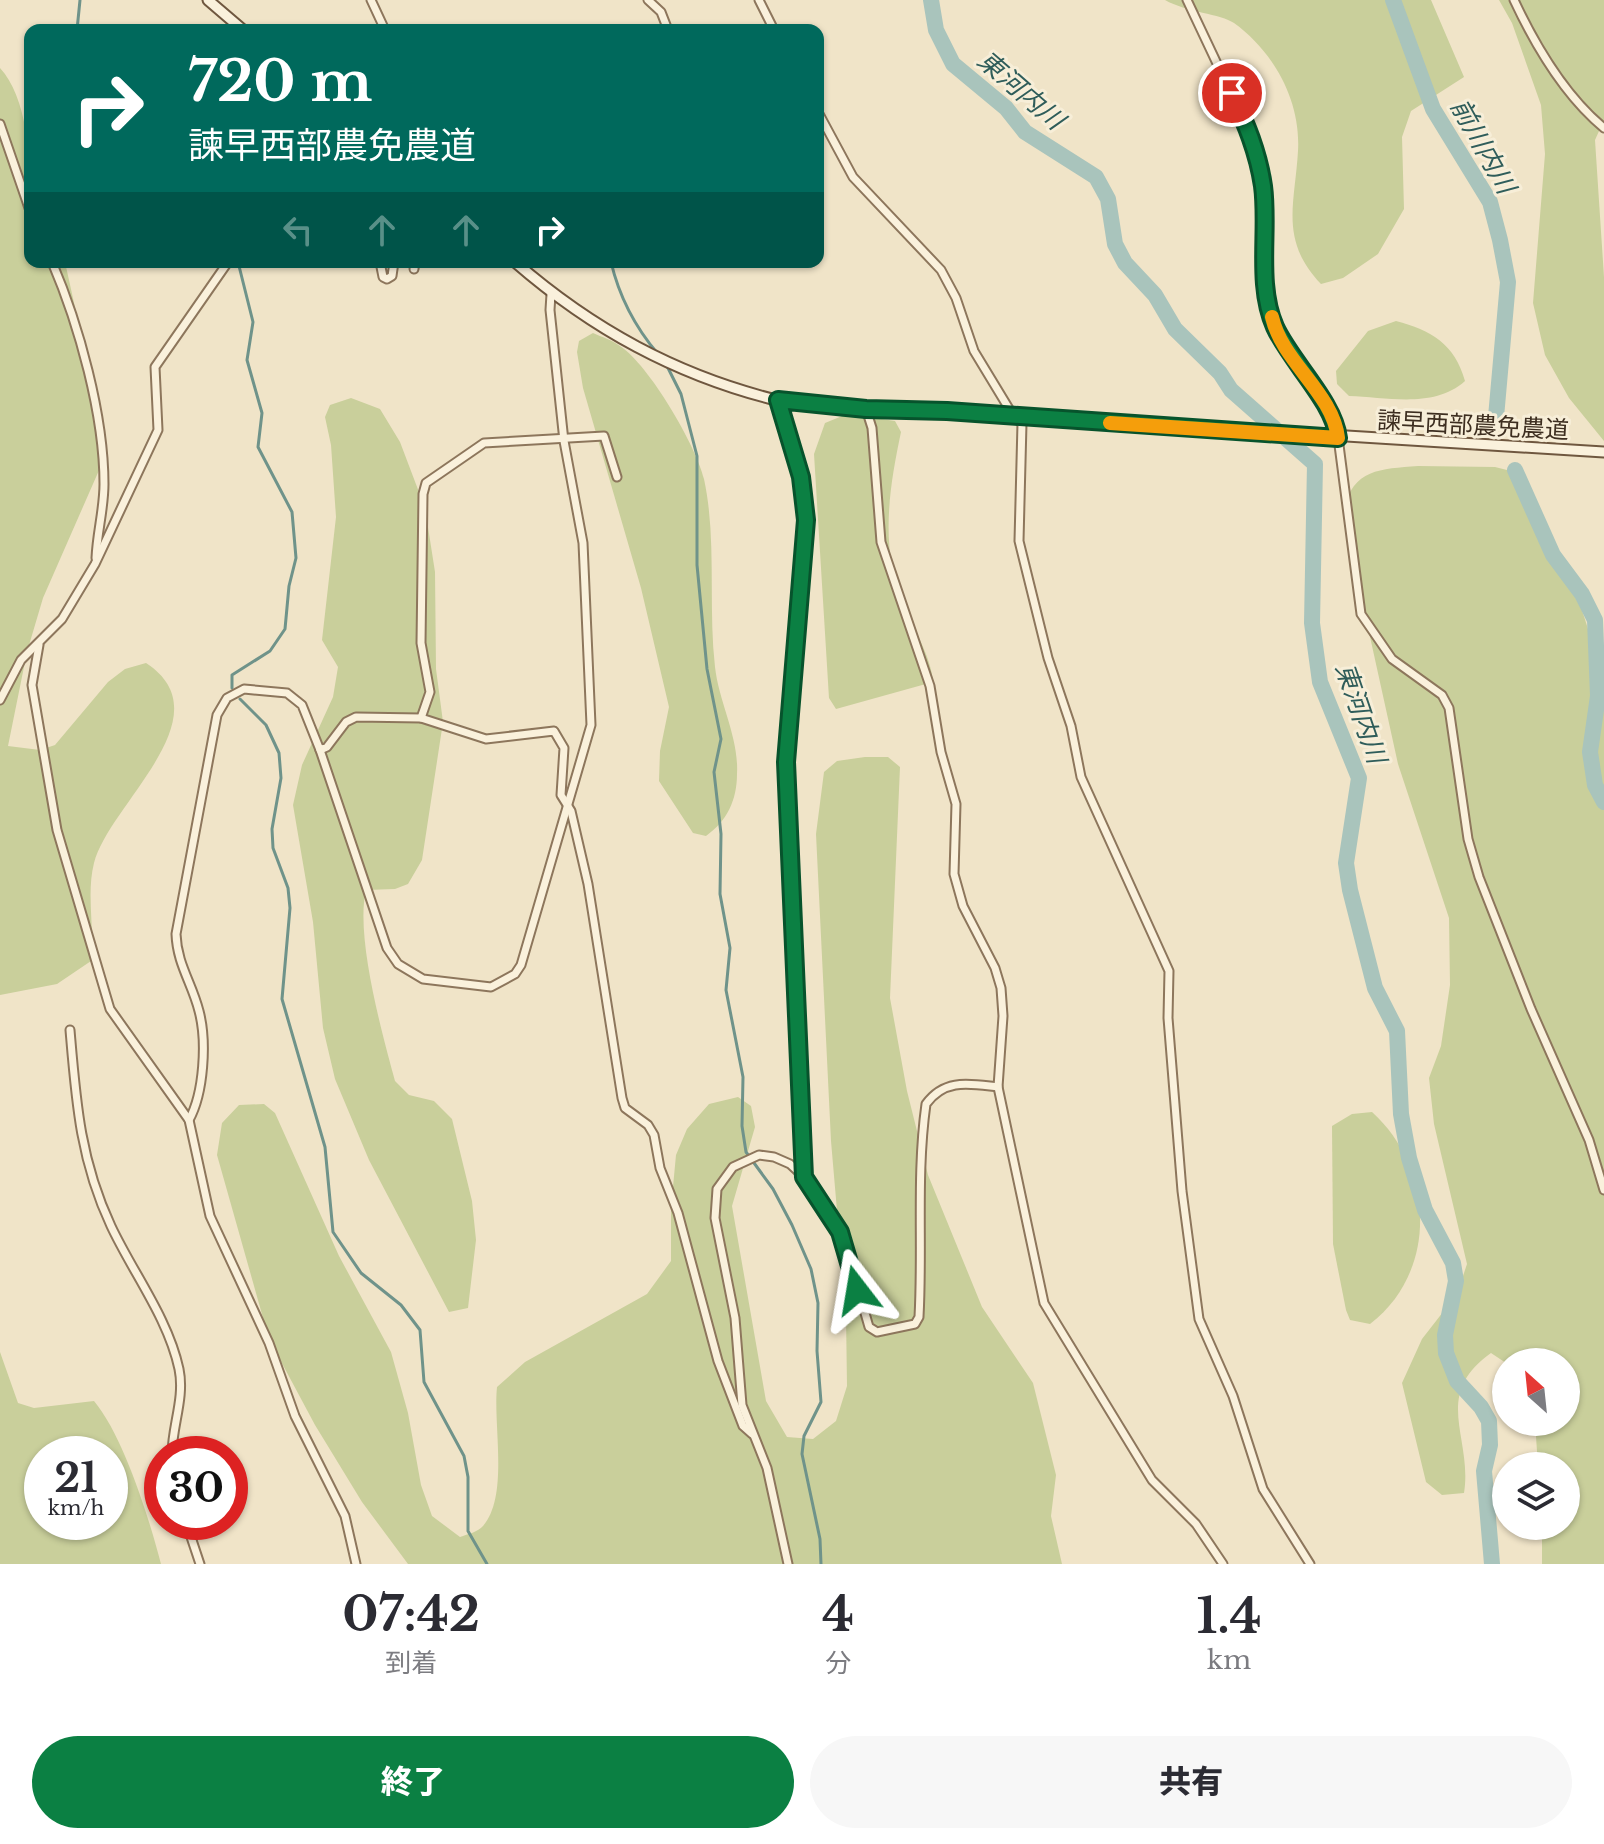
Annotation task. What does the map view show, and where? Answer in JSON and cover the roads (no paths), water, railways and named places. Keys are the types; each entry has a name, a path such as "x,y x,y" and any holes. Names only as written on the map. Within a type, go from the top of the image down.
{"street":[{"path":"208,0 236,24"},
{"path":"371,0 382,24"},
{"path":"648,0 661,12 666,24"},
{"path":"759,0 771,24"},
{"path":"1187,0 1254,142 1263,187 1267,285 1274,324 1300,371 1336,422 1361,614 1392,659 1442,695 1449,708 1468,839 1479,877 1531,1009 1589,1140 1604,1190"},
{"path":"1514,0 1530,33 1580,108 1604,128"},
{"path":"824,123 853,177 950,284 974,351 1014,417 1022,423 1019,541 1048,658 1071,726 1081,777 1169,971 1168,1018 1182,1191 1199,1319 1233,1396 1263,1489 1310,1564"},
{"path":"0,124 24,194"},
{"path":"54,268 98,419 104,484 95,564"},
{"path":"0,700 21,660 62,619 95,564 158,430 155,367 224,268"},
{"path":"380,268 387,279 392,276 393,268"},
{"name":"諫早西部農免農道","path":"522,268 551,294 646,355 778,400 866,409 1604,452"},
{"path":"189,1120 200,1101 200,1012 181,969 176,934 217,715 227,698 244,689 287,693 302,705 387,948 398,964 423,979 491,987 515,974 521,965 591,725 583,543 563,436 551,294"},
{"path":"778,400 801,477 806,520 786,762 804,1177"},
{"path":"866,409 872,428 881,542 930,686 941,752 956,804 954,874 963,906 995,968 1001,988 1003,1016 998,1087 1044,1303 1152,1480 1196,1524 1223,1564"},
{"path":"421,718 430,692 421,643 422,524 426,483 484,443 563,436 604,436 617,477"},
{"path":"39,645 32,685 57,830 110,1009 189,1120 210,1216 269,1343 295,1416 345,1516 356,1564"},
{"path":"320,750 327,747 346,722 356,717 421,718 486,739 554,731 564,748 561,795 567,806 588,884 622,1098 625,1108 648,1125 654,1135 660,1168 678,1213 718,1361 743,1426 752,1434"},
{"path":"70,1030 78,1132 93,1184 111,1227 162,1322 179,1369 180,1401 175,1436"},
{"path":"788,1564 767,1468 742,1405 735,1318 714,1201 725,1175 759,1155 790,1164 804,1177 833,1217 846,1247 869,1327 877,1332 906,1329 915,1324 919,1317 923,1245 917,1220 926,1104 943,1088 959,1083 998,1087"},
{"path":"192,1540 200,1564"}],"waterway":[{"path":"78,24 80,0"},
{"name":"東河内川","path":"931,0 936,30 953,64 1006,108 1025,132 1096,177 1108,199 1115,244 1125,263 1155,295 1175,329 1220,373 1231,390 1315,464 1312,623 1320,682 1359,778 1346,863 1350,890 1375,988 1397,1031 1401,1114 1409,1158 1425,1210 1453,1263 1456,1281 1445,1335 1446,1353 1457,1381 1481,1407 1489,1421 1490,1445 1484,1471 1492,1564"},
{"name":"前川内川","path":"1393,0 1433,109 1490,202 1500,240 1508,282 1496,417"},
{"path":"232,688 232,675 270,651 285,629 289,586 296,558 292,512 258,447 262,413 247,360 253,322 240,268"},
{"path":"613,268 629,311 658,354"},
{"path":"667,366 681,394 697,456 697,565 707,669 721,739 714,772 721,834 720,894 730,948 726,990 743,1077 742,1126 746,1152 773,1189 792,1225 811,1269 818,1303 817,1351 821,1402 804,1436 802,1454 820,1539 821,1564"},
{"name":"前川内川","path":"1515,470 1553,555 1582,594 1595,620 1598,696 1590,752 1595,785 1604,802"},
{"path":"240,699 266,725 279,753 281,778 272,829 273,848 288,888 290,908 282,999 325,1147 333,1232 361,1273 401,1305 420,1330 424,1382 464,1456 468,1477 468,1531 487,1564"}]}
